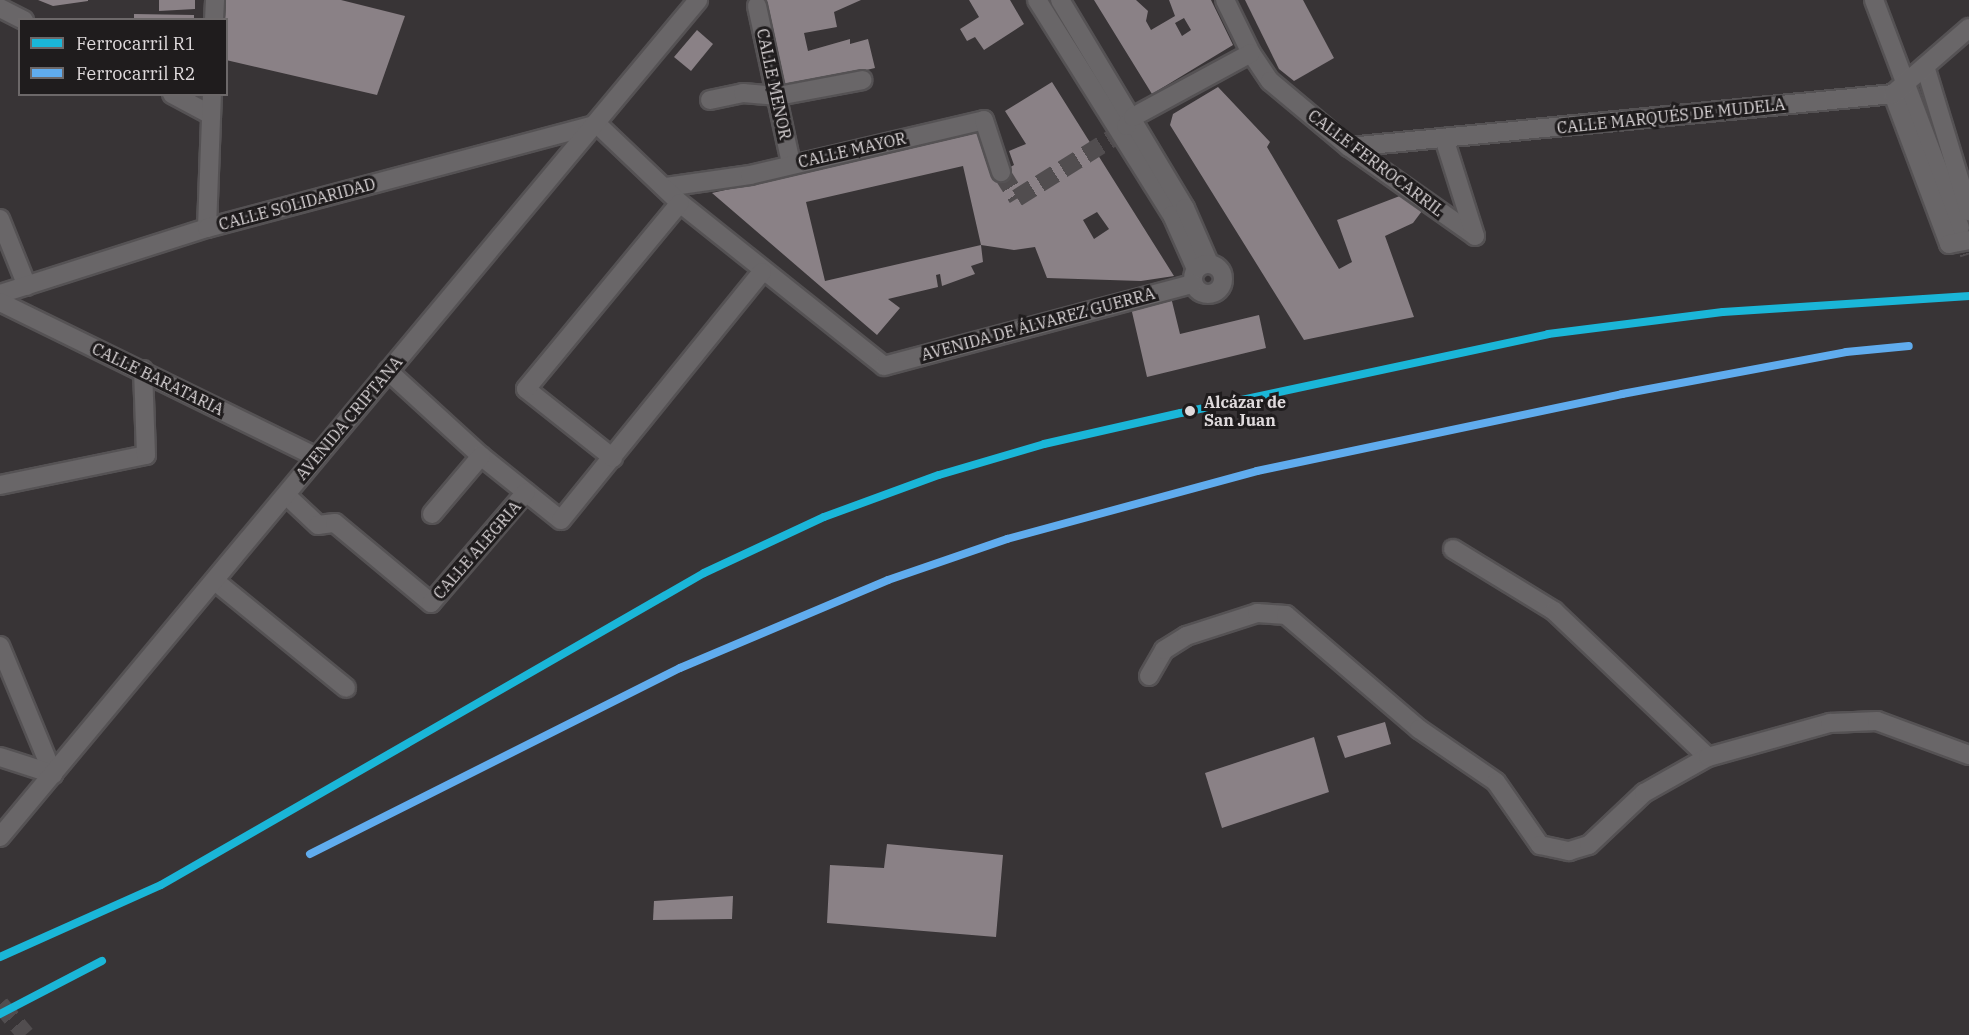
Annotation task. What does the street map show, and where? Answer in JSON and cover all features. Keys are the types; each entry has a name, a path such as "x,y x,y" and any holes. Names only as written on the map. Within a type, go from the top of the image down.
{"street":[{"path":"214,18 215,0"},
{"name":"AVENIDA CRIPTANA","path":"0,837 597,124 696,0"},
{"path":"1037,0 1119,134 1172,215 1199,272"},
{"path":"1060,0 1133,117 1185,208 1199,272"},
{"name":"CALLE FERROCARRIL","path":"1225,0 1251,53 1270,81 1349,147 1476,236 1444,138"},
{"path":"1874,0 1906,80 1964,234 1949,244 1893,94 1906,80 1969,28"},
{"name":"CALLE MENOR","path":"757,6 791,163"},
{"path":"0,8 20,18"},
{"path":"1119,134 1133,117 1251,53"},
{"path":"1924,66 1969,211"},
{"path":"710,100 743,93 778,96 863,80"},
{"name":"CALLE MARQUÉS DE MUDELA","path":"1349,147 1893,94"},
{"path":"176,96 211,115"},
{"path":"207,228 212,96"},
{"name":"CALLE MAYOR","path":"666,187 750,175 791,163 984,120 1001,172"},
{"path":"388,371 481,456 561,520 762,272 680,203 666,187 597,124"},
{"name":"CALLE SOLIDARIDAD","path":"0,294 207,228 597,124"},
{"path":"613,458 526,389 680,203"},
{"path":"0,219 27,286"},
{"name":"AVENIDA DE ÁLVAREZ GUERRA","path":"762,272 884,366 1199,272"},
{"name":"CALLE BARATARIA","path":"0,302 143,370 316,457"},
{"path":"0,485 146,455 143,370"},
{"path":"432,514 481,456"},
{"name":"CALLE ALEGRIA","path":"286,495 318,525 335,523 431,603 526,492"},
{"path":"1453,549 1554,611 1708,758"},
{"path":"215,580 346,688"},
{"path":"1149,676 1164,650 1186,636 1257,613 1286,615 1419,729 1496,782 1540,845 1569,851 1589,845 1644,793 1708,758 1830,723 1877,721 1969,755"},
{"path":"0,646 53,774"},
{"path":"0,757 53,774"}],"building":[{"path":"38,0 88,0 88,1 53,6"},
{"path":"159,0 195,0 195,9 159,11"},
{"path":"224,0 341,0 405,16 377,95 228,60 228,18 225,18"},
{"path":"764,0 861,0 834,12 837,27 804,33 808,51 850,39 850,44 868,39 875,68 783,89"},
{"path":"969,0 1010,0 1024,24 984,50 975,37 967,41 960,29 979,17"},
{"path":"1094,0 1136,0 1148,11 1146,21 1151,30 1175,16 1169,0 1211,0 1233,45 1152,94","holes":["1184,18 1191,30 1182,36 1175,23"]},
{"path":"1245,0 1303,0 1334,58 1294,81 1279,69"},
{"path":"134,14 194,15 194,18 134,18"},
{"path":"697,30 713,44 691,71 674,57"},
{"path":"1052,82 1174,276 1141,281 1047,278 1035,247 1014,250 981,245 983,262 971,266 975,274 942,286 940,274 936,275 938,287 888,299 900,308 877,335 712,193 981,132 992,177 1014,165 1009,151 1026,144 1005,111","holes":["963,166 981,245 825,281 806,202","1097,212 1109,229 1094,239 1083,220"]},
{"path":"1218,87 1270,142 1267,147 1339,269 1352,262 1337,220 1405,194 1425,207 1413,223 1385,236 1414,317 1304,340 1170,125 1173,114"},
{"name":"Alcázar de San Juan","path":"1169,289 1180,334 1259,315 1266,348 1147,377 1129,299"},
{"path":"1385,722 1391,744 1345,758 1337,736"},
{"path":"1314,737 1329,792 1222,828 1205,773"},
{"path":"887,844 1003,855 996,937 827,923 830,865 884,868"},
{"path":"733,896 732,919 653,920 654,901"}],"tunnel":[{"path":"1001,172 1017,198 1119,134"},
{"path":"1960,227 1969,255"},
{"path":"0,1004 26,1035"}],"rail line":[{"name":"R1","path":"0,957 161,885 704,573 824,517 939,475 1044,444 1548,334 1723,312 1969,296"},
{"name":"R2","path":"310,854 680,668 888,580 1007,539 1257,471 1622,394 1846,352 1909,346"},
{"name":"R1","path":"0,1014 102,961"}],"place":[{"name":"Alcázar de San Juan","path":"1190,411"}]}
